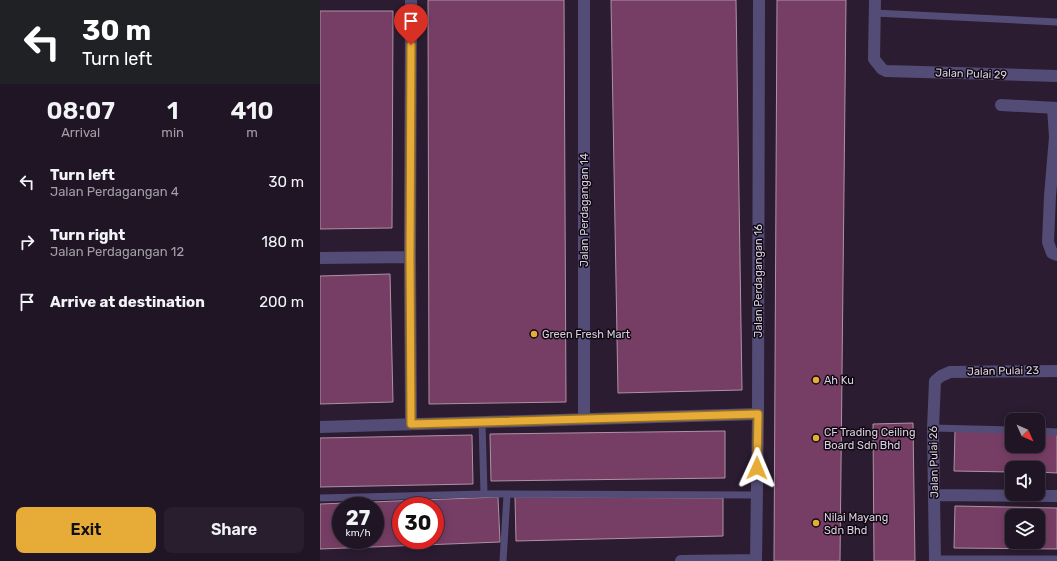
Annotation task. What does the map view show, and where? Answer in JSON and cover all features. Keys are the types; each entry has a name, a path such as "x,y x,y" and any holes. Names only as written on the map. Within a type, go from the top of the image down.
{"street":[{"path":"411,0 411,424"},
{"name":"Jalan Perdagangan 14","path":"584,0 584,419"},
{"name":"Jalan Perdagangan 16","path":"756,560 758,414 759,0"},
{"path":"874,0 874,13"},
{"name":"Jalan Pulai 29","path":"874,13 874,59 882,70 1057,76"},
{"path":"1001,105 1055,108 1056,137 1053,196 1048,242 1052,253 1057,255"},
{"path":"320,258 410,258"},
{"name":"Jalan Pulai 23","path":"950,372 1057,371"},
{"name":"Jalan Pulai 26","path":"935,560 935,381 950,372"},
{"path":"320,427 758,414"},
{"path":"935,494 1057,496"},
{"path":"681,561 756,560"}],"lane":[{"path":"874,13 1057,22"},
{"path":"482,422 484,494"},
{"path":"934,428 1005,430"},
{"path":"1045,431 1057,432"},
{"path":"320,498 484,494 757,495"},
{"path":"503,561 506,494"},
{"path":"935,560 1057,560"}],"building":[{"path":"428,0 564,0 566,402 429,404"},
{"path":"611,0 736,0 742,390 618,393"},
{"path":"777,0 846,0 840,561 774,561"},
{"path":"320,11 393,11 392,228 320,229"},
{"path":"390,274 393,402 320,404 320,276"},
{"path":"913,423 915,561 874,561 873,424"},
{"path":"955,430 1005,432 1005,453 1045,453 1045,433 1057,434 1057,473 1045,472 1045,461 1005,461 1005,472 954,471"},
{"path":"725,431 725,478 491,481 490,434"},
{"path":"472,435 473,484 320,487 320,438"},
{"path":"498,497 500,542 444,544 444,499"},
{"path":"515,497 723,498 723,536 516,541"},
{"path":"384,501 392,501 392,546 384,547"},
{"path":"320,504 332,504 332,549 320,549"},
{"path":"955,506 1057,508 1057,549 1045,549 1045,509 1005,509 1005,548 954,548"}],"place":[{"name":"Green Fresh Mart","path":"534,334"},
{"name":"Ah Ku","path":"816,380"},
{"name":"CF Trading Ceiling Board Sdn Bhd","path":"816,438"},
{"name":"Nilai Mayang Sdn Bhd","path":"816,523"}],"route":[{"path":"411,45 411,424 758,414 757,468"}]}
